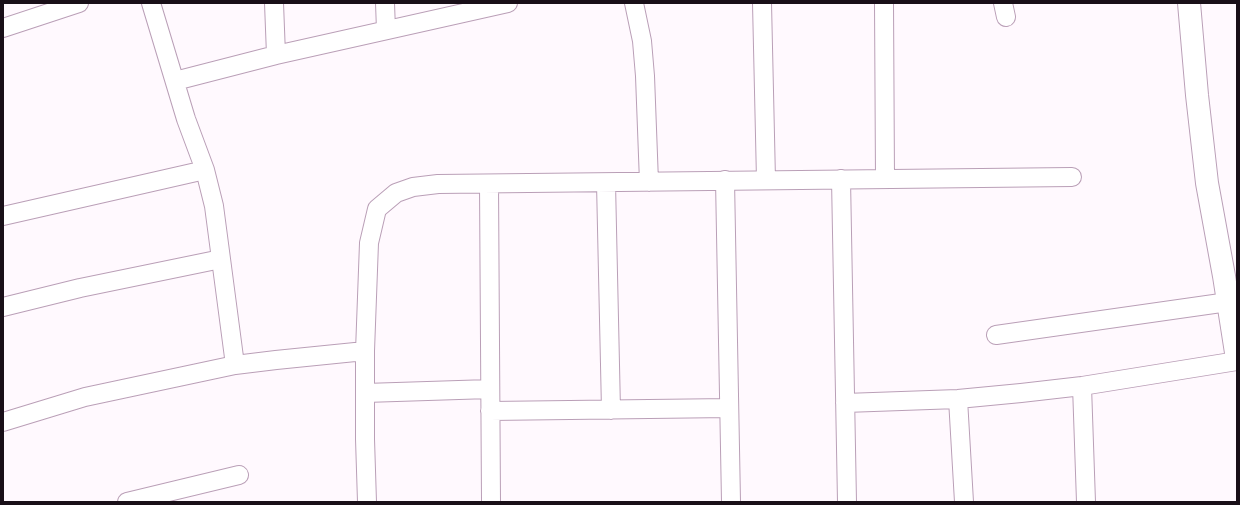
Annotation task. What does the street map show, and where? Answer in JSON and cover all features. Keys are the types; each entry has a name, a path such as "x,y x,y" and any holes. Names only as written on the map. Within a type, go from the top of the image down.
{"street":[{"path":"3,28 50,7 79,3"},
{"path":"151,3 186,119 205,170 214,206 235,366"},
{"path":"274,3 276,55"},
{"path":"385,3 386,30"},
{"path":"175,81 276,55 508,3"},
{"path":"634,3 638,15 642,48 649,182"},
{"path":"762,3 766,180"},
{"path":"884,3 885,179"},
{"path":"845,403 958,399 1082,386 1237,360 1228,302 1230,275 1207,183 1189,3"},
{"path":"3,216 205,170"},
{"path":"366,502 365,351 369,243 377,209 396,193 413,187 438,184 1072,177"},
{"path":"841,179 847,502"},
{"path":"725,180 731,502"},
{"path":"606,183 611,410"},
{"path":"489,184 491,502"},
{"path":"3,307 80,288 221,259"},
{"path":"996,335 1228,302"},
{"path":"3,422 85,397 235,366 276,360 365,351"},
{"path":"1082,386 1086,502"},
{"path":"365,393 490,389"},
{"path":"958,399 964,502"},
{"path":"490,411 730,408"},
{"path":"127,502 239,475"}]}
